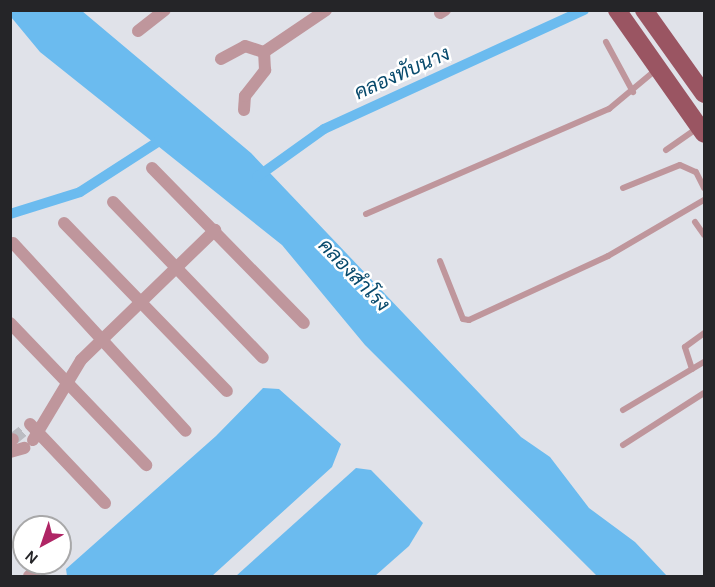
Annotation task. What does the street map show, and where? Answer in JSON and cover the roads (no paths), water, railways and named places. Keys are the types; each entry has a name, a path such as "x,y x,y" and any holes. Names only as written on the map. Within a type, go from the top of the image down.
{"main road":[{"path":"644,10 705,94"},
{"path":"618,12 702,130"}],"street":[{"path":"138,31 165,10"},
{"path":"264,52 326,10"},
{"path":"221,59 245,46 264,52"},
{"path":"244,110 244,96 266,70 264,52"},
{"path":"152,168 215,230 304,324"},
{"path":"113,202 263,358"},
{"path":"64,223 226,391"},
{"path":"10,452 27,435 100,340 215,230"},
{"path":"14,243 100,340 186,431"},
{"path":"10,323 146,465"},
{"path":"27,435 105,503"}],"lane":[{"path":"606,42 633,92"},
{"path":"366,214 609,109 633,92 658,69"},
{"path":"666,150 702,130"},
{"path":"623,189 680,165 696,172 705,188"},
{"path":"440,261 462,319 469,320 608,256 705,200"},
{"path":"695,222 705,234"},
{"path":"693,369 685,347 705,333"},
{"path":"623,410 705,362"},
{"path":"622,446 705,393"}],"water":[{"name":"คลองสำโรง","path":"10,11 82,11 251,153 521,437 550,457 589,508 635,542 667,576 597,576 365,345 282,245 40,52 11,17"},
{"path":"263,388 279,389 341,444 332,467 212,576 67,576 72,575 72,564 216,436"},
{"path":"356,468 371,470 423,523 409,546 375,576 236,576"}],"waterway":[{"name":"คลองทับนาง","path":"257,177 324,129 584,10"},
{"path":"10,214 80,192 167,136"}],"tunnel":[{"path":"13,439 23,431"}]}
